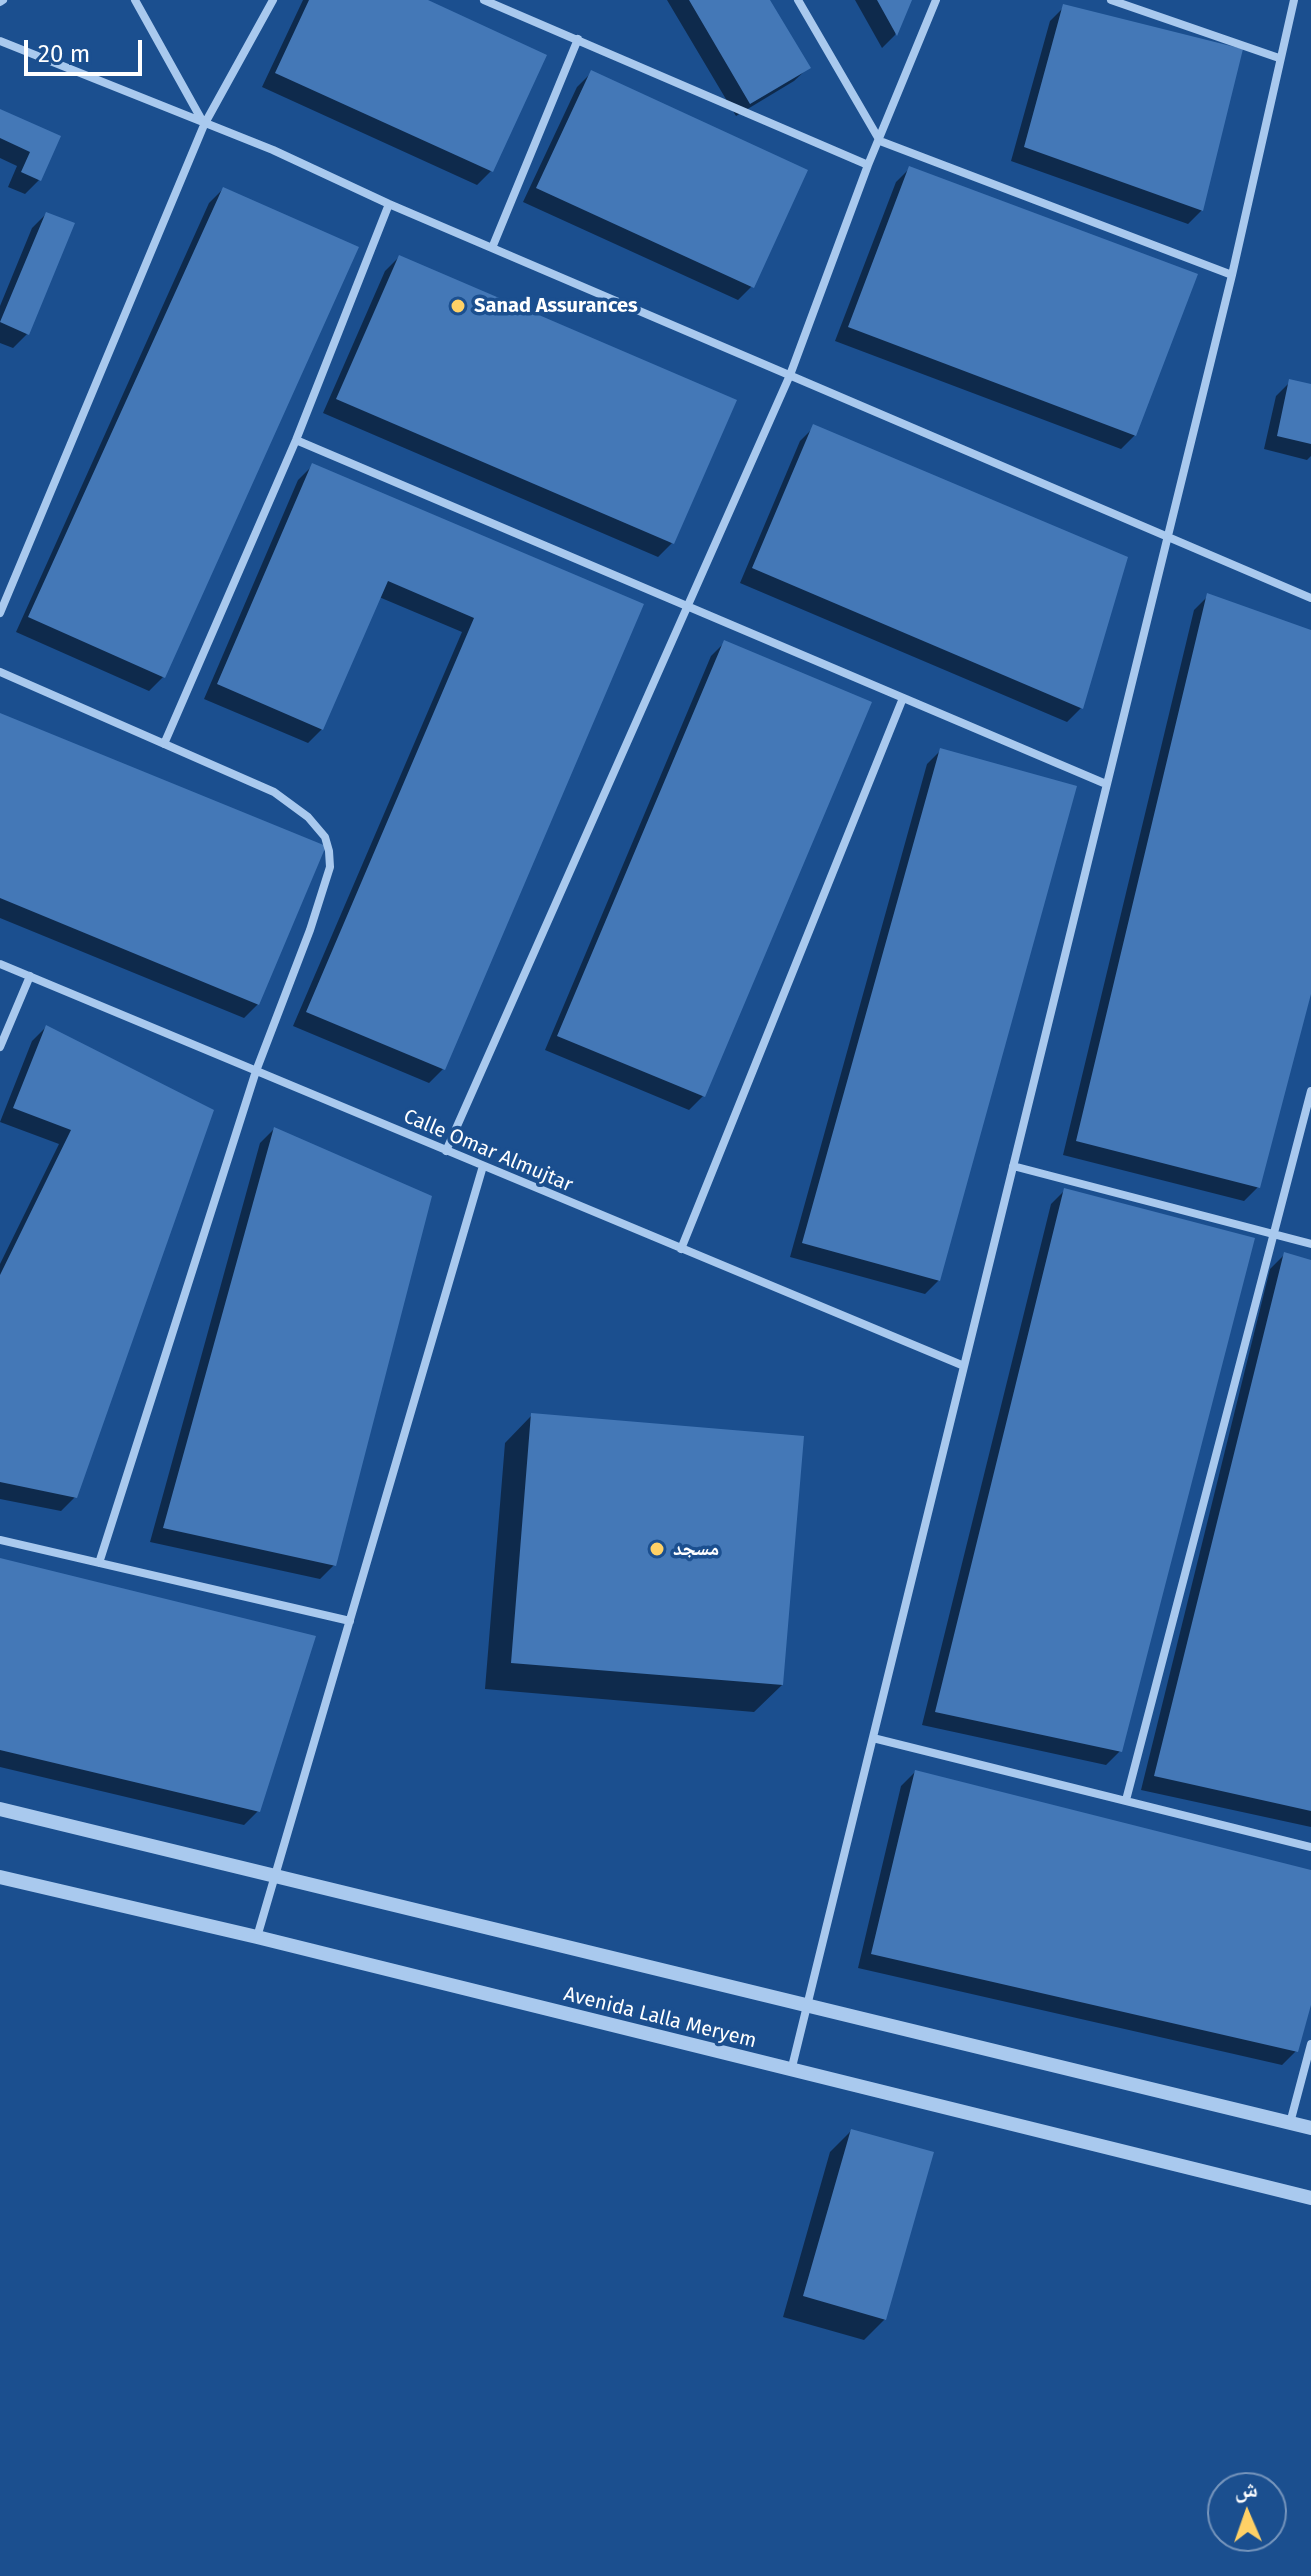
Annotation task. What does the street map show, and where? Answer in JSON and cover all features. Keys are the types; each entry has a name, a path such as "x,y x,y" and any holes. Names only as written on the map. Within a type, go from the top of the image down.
{"street":[{"path":"135,0 204,125"},
{"path":"0,613 204,125 273,0"},
{"path":"484,0 868,165"},
{"path":"798,0 880,141 1232,275"},
{"path":"446,1151 790,375 868,165 936,0"},
{"path":"1111,0 1279,58"},
{"path":"791,2071 1232,275 1294,0"},
{"path":"492,248 578,39"},
{"path":"0,41 273,150 389,204 1311,598"},
{"path":"164,744 296,440 389,204"},
{"path":"296,440 1106,784"},
{"path":"0,672 293,804 325,837 329,851 330,867 310,930 256,1071 99,1563"},
{"path":"681,1249 903,698"},
{"name":"Calle Omar Almujtar","path":"0,964 964,1366"},
{"path":"0,1047 30,976"},
{"path":"1126,1800 1311,1091"},
{"path":"257,1937 483,1166"},
{"path":"1013,1166 1311,1244"},
{"path":"0,1540 350,1621"},
{"path":"873,1738 1311,1847"},
{"path":"0,1809 1311,2128"},
{"name":"Avenida Lalla Meryem","path":"0,1877 257,1937 1311,2198"},
{"path":"1290,2123 1311,2044"}],"building":[{"path":"309,0 428,0 547,55 493,172 275,73"},
{"path":"689,0 770,0 811,68 750,104"},
{"path":"877,0 912,0 897,36"},
{"path":"1063,4 1243,49 1203,211 1024,147"},
{"path":"591,70 808,170 754,288 536,188"},
{"path":"0,109 61,136 41,181 21,172 30,152 0,138"},
{"path":"909,166 1198,274 1136,436 848,327"},
{"path":"223,187 359,247 165,678 28,617"},
{"path":"46,212 75,223 29,335 0,322"},
{"path":"399,255 737,400 674,544 336,399"},
{"path":"1289,379 1311,384 1311,444 1277,436"},
{"path":"813,424 1128,557 1083,709 752,568"},
{"path":"312,463 644,604 445,1070 306,1012 474,618 388,581 323,730 217,684"},
{"path":"1207,593 1311,630 1311,994 1260,1188 1076,1141"},
{"path":"724,640 872,702 705,1097 557,1036"},
{"path":"0,713 326,846 259,1005 0,898"},
{"path":"940,748 1077,786 940,1281 802,1243"},
{"path":"46,1025 214,1110 77,1498 0,1482 0,1275 71,1130 13,1108"},
{"path":"274,1127 432,1196 336,1566 163,1528"},
{"path":"1064,1188 1255,1238 1122,1752 935,1712"},
{"path":"1284,1252 1311,1260 1311,1811 1154,1776"},
{"name":"مسجد","path":"531,1413 804,1436 783,1685 511,1663"},
{"path":"0,1558 316,1636 260,1812 0,1750"},
{"path":"915,1770 1311,1870 1311,2005 1298,2052 871,1954"},
{"path":"851,2129 934,2152 886,2320 803,2296"}],"place":[{"name":"Sanad Assurances","path":"458,306"},
{"name":"مسجد","path":"657,1549"}]}
